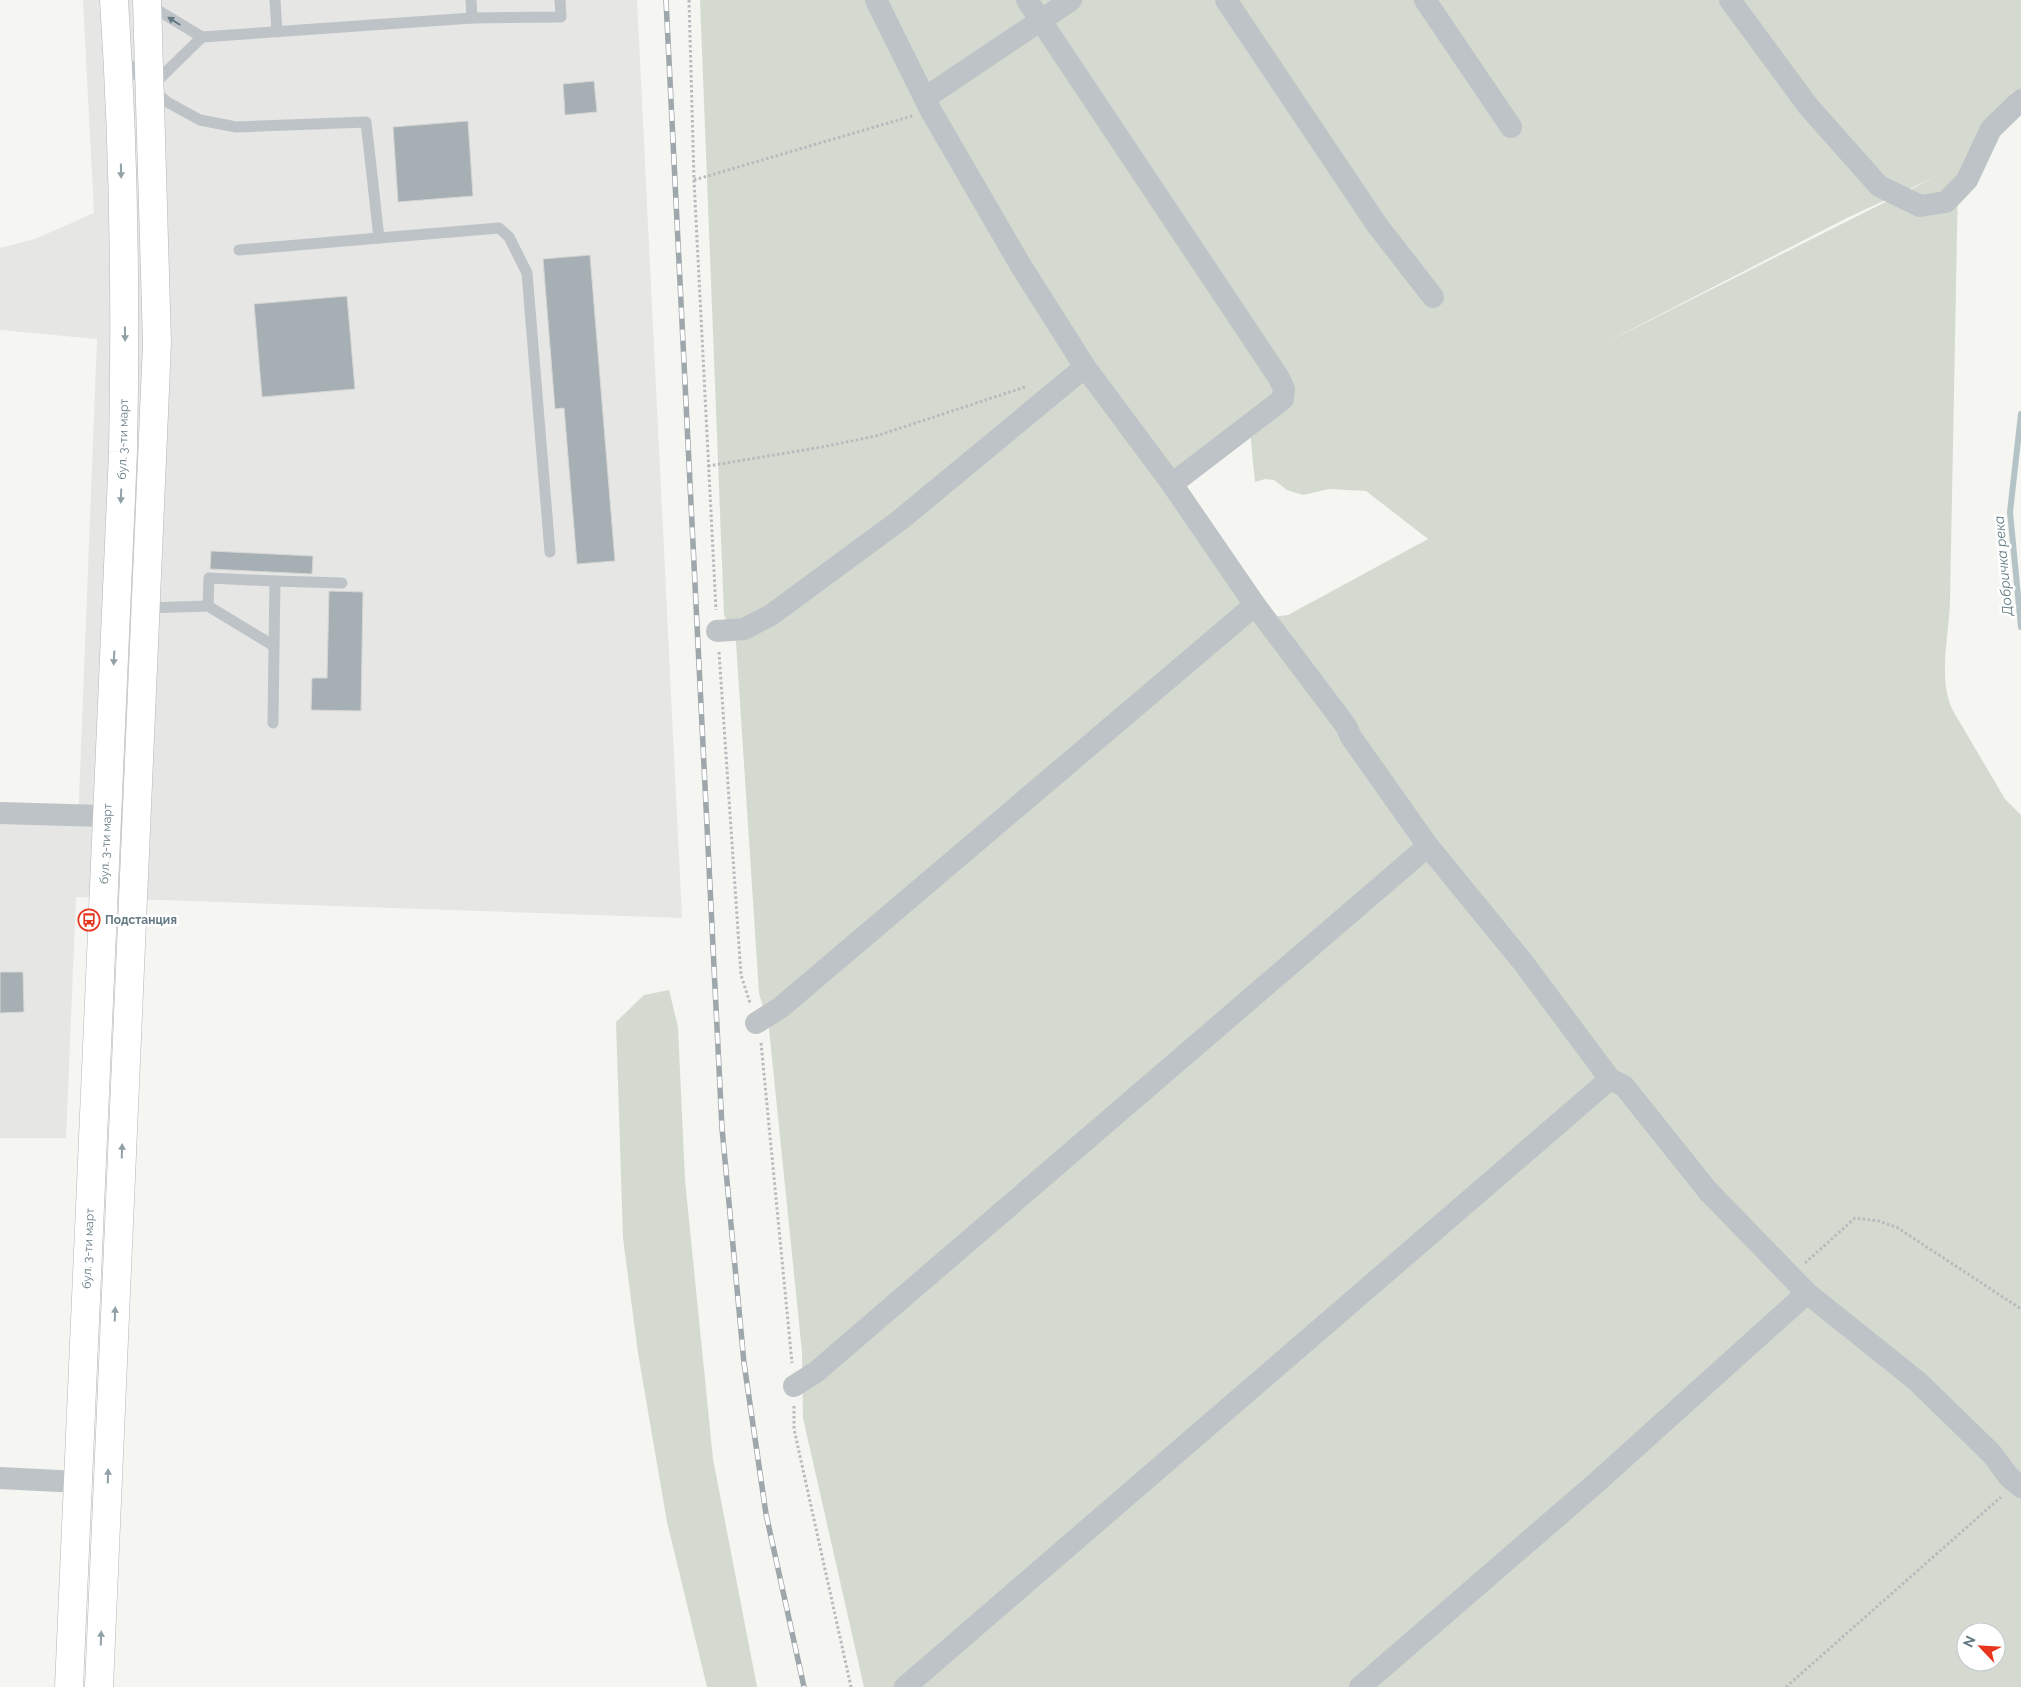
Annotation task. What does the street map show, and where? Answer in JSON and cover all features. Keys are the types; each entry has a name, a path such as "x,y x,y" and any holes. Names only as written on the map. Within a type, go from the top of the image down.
{"main road":[{"name":"бул. 3-ти март","path":"69,1687 116,609 125,342 114,0"},
{"path":"99,1687 157,343 147,2"}],"street":[{"path":"876,0 928,104 1021,266 1085,367 1172,484 1255,605 1346,726 1351,737 1428,846 1522,961 1610,1079 1624,1086 1708,1190 1806,1293 1917,1381 1992,1454 2019,1485"},
{"path":"1027,0 1279,378 1284,389 1283,399 1172,484"},
{"path":"928,104 1040,20 1071,0"},
{"path":"1226,0 1377,225 1433,297"},
{"path":"1425,0 1511,127"},
{"path":"1730,0 1808,106 1879,186 1920,206 1946,202 1967,180 1991,129 2021,100"},
{"path":"718,631 744,629 771,615 900,520 1085,367"},
{"path":"756,1024 787,1002 1255,605"},
{"path":"0,813 107,818 137,817"},
{"path":"794,1386 816,1372 1428,846"},
{"path":"904,1687 1610,1079"},
{"path":"1360,1687 1603,1477 1806,1293"},
{"path":"0,1478 78,1482"}],"lane":[{"path":"274,0 277,32"},
{"path":"471,0 472,18"},
{"path":"147,2 202,37 472,18 561,17 560,0"},
{"path":"120,142 151,88 202,37"},
{"path":"117,47 126,62 151,88 181,112 200,120 222,126 366,122 379,238"},
{"path":"239,250 499,228 509,237 527,273 550,552"},
{"path":"208,606 209,578 342,583"},
{"path":"273,723 275,581"},
{"path":"116,609 208,606 274,646"}],"path":[{"path":"689,0 694,180 708,466 741,975 761,1045 794,1386 794,1428 852,1687"},
{"path":"694,180 928,104"},
{"path":"708,466 876,436 1028,386"},
{"path":"1790,1276 1828,1239 1855,1218 1879,1222 1898,1228 2021,1309"},
{"path":"1786,1687 2019,1485"}],"shaded area":[{"path":"83,0 637,0 682,918 76,897 66,1138 0,1138 0,823 78,824 97,339 0,330 0,248 35,239 94,213"},
{"path":"700,0 2021,0 2021,89 2012,92 2006,105 1977,141 1958,182 1950,601 1945,670 1948,697 1952,709 2005,799 2021,815 2021,1479 2013,1473 2000,1453 1921,1377 1814,1293 1712,1185 1622,1076 1618,1077 1611,1069 1527,957 1447,857 1429,829 1354,731 1356,727 1272,617 1261,621 1341,729 1339,734 1437,865 1518,965 1601,1078 1612,1090 1617,1090 1702,1194 1818,1312 1912,1386 1990,1462 2002,1480 2021,1495 2021,1687 864,1687 803,1418 802,1352 769,1029 759,993 736,642 724,615","holes":["1937,176 1599,346 1847,218","1250,432 1255,482 1265,479 1274,480 1287,490 1303,495 1329,489 1366,491 1428,539 1288,615 1272,617 1180,487"]},
{"path":"669,990 678,1027 685,1180 713,1459 757,1687 707,1687 667,1522 638,1353 623,1238 616,1022 644,995"}],"building":[{"path":"594,81 597,112 565,115 563,84"},
{"path":"468,121 473,196 398,202 393,127"},
{"path":"590,255 615,561 577,564 564,408 555,409 543,259"},
{"path":"347,296 355,389 262,397 254,304"},
{"path":"211,551 313,556 312,574 210,569"},
{"path":"329,591 363,592 361,711 311,710 312,678 327,678"},
{"path":"0,972 23,972 24,1012 0,1013"}],"waterway":[{"name":"Добричка река","path":"2021,414 2010,512 2021,627"}],"railway":[{"path":"666,0 722,1128 744,1363 766,1514 804,1687"}],"place":[{"name":"Подстанция","path":"89,920"}]}
